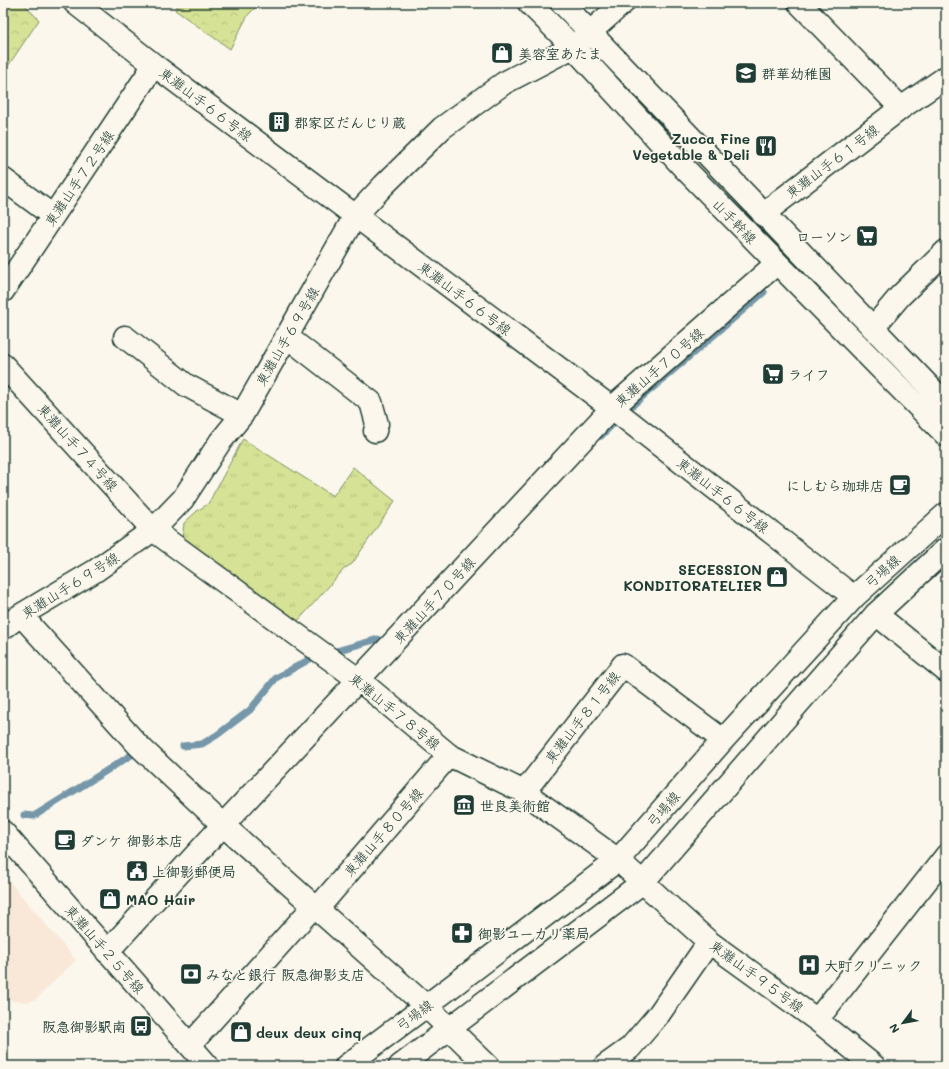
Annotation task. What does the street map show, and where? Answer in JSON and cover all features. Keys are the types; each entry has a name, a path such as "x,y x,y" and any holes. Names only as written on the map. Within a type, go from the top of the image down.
{"street":[{"name":"東灘山手６６号線","path":"75,3 154,65 612,408 854,597"},
{"name":"山手幹線","path":"529,3 573,47 684,168 776,264 946,435"},
{"name":"山手幹線","path":"562,3 946,404"},
{"name":"東灘山手６９号線","path":"3,628 95,571 153,530 184,499 220,442 242,415 355,216 384,185 442,128 504,83 573,47 623,3"},
{"path":"799,3 901,108"},
{"name":"東灘山手７２号線","path":"4,287 154,65"},
{"name":"東灘山手６１号線","path":"763,214 901,108 946,77"},
{"path":"3,179 53,216"},
{"path":"873,328 900,296 946,251"},
{"name":"東灘山手７０号線","path":"107,952 223,825 612,408 776,264"},
{"path":"286,336 371,402 377,424 375,431"},
{"path":"125,337 186,385 242,415"},
{"name":"東灘山手７４号線","path":"3,365 153,530"},
{"name":"弓場線","path":"346,1066 618,860 723,740 854,597 946,514"},
{"name":"東灘山手７８号線","path":"153,530 359,680 449,755 524,792 618,860 643,882"},
{"name":"弓場線","path":"400,1066 643,882 876,614 946,549"},
{"path":"876,614 946,671"},
{"path":"22,615 138,745 223,825 426,1006 488,1066"},
{"name":"東灘山手８１号線","path":"524,792 623,665 723,740"},
{"name":"東灘山手８０号線","path":"190,1045 315,908 449,755"},
{"name":"東灘山手２５号線","path":"3,832 208,1066"},
{"path":"816,1020 946,856"},
{"name":"東灘山手９５号線","path":"643,882 709,942 816,1020 874,1066"},
{"path":"605,1066 630,1048 659,1014 709,942"}],"shaded area":[{"path":"3,874 76,960 36,999 29,1002 12,1001 3,993"}],"green space":[{"path":"3,3 23,3 39,20 8,66 3,77"},
{"path":"179,3 260,3 248,15 230,49 175,10"},
{"path":"243,439 333,496 353,467 395,501 352,564 345,568 297,622 182,539 184,523 197,511 208,504"}],"waterway":[{"path":"628,409 764,292"},
{"path":"601,436 614,423"},
{"path":"336,651 378,639"},
{"path":"183,746 202,744 217,735 250,710 276,678 310,659"},
{"path":"24,815 34,816 133,754"}],"place":[{"name":"美容室あたま","path":"502,53"},
{"name":"群華幼稚園","path":"746,73"},
{"name":"郡家区だんじり蔵","path":"279,122"},
{"name":"Zucca Fine Vegetable & Deli","path":"766,146"},
{"name":"ローソン","path":"867,236"},
{"name":"ライフ","path":"773,374"},
{"name":"にしむら珈琲店","path":"900,485"},
{"name":"SECESSION KONDITORATELIER","path":"777,577"},
{"name":"世良美術館","path":"464,805"},
{"name":"ダンケ 御影本店","path":"65,840"},
{"name":"上御影郵便局","path":"137,871"},
{"name":"MAO Hair","path":"110,899"},
{"name":"御影ユーカリ薬局","path":"462,933"},
{"name":"大町クリニック","path":"809,965"},
{"name":"みなと銀行 阪急御影支店","path":"191,974"},
{"name":"阪急御影駅南","path":"141,1026"},
{"name":"deux deux cinq","path":"241,1032"}]}
